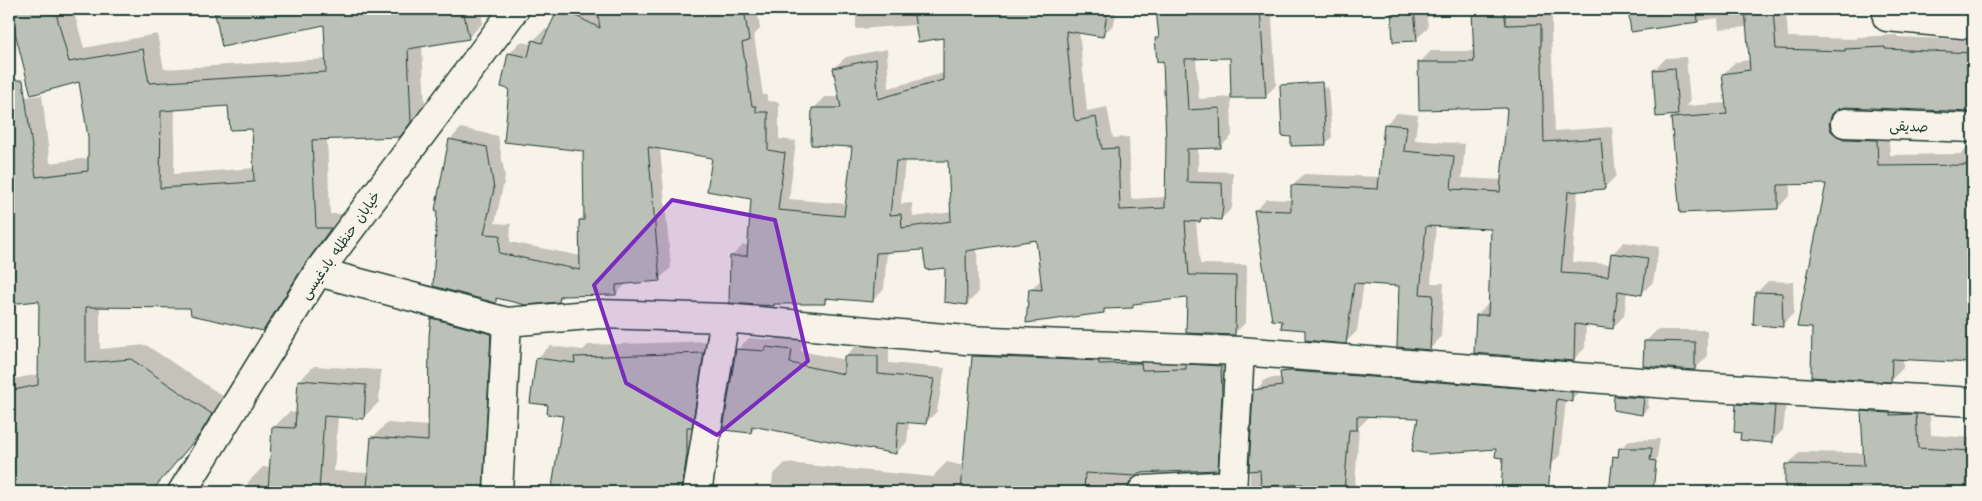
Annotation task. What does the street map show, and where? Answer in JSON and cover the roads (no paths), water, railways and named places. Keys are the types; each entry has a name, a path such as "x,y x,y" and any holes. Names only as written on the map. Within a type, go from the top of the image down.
{"street":[{"name":"خیابان حنظله بادغیسی","path":"182,492 318,272 514,9"},
{"path":"1887,17 1973,25"},
{"name":"صدیقی","path":"1845,123 1973,128"},
{"path":"318,272 506,322 600,314 724,318 966,340 1240,351 1694,386 1973,402"},
{"path":"697,492 724,318"},
{"path":"498,492 506,322"},
{"path":"1142,492 1143,490 1232,489 1240,351"}]}
